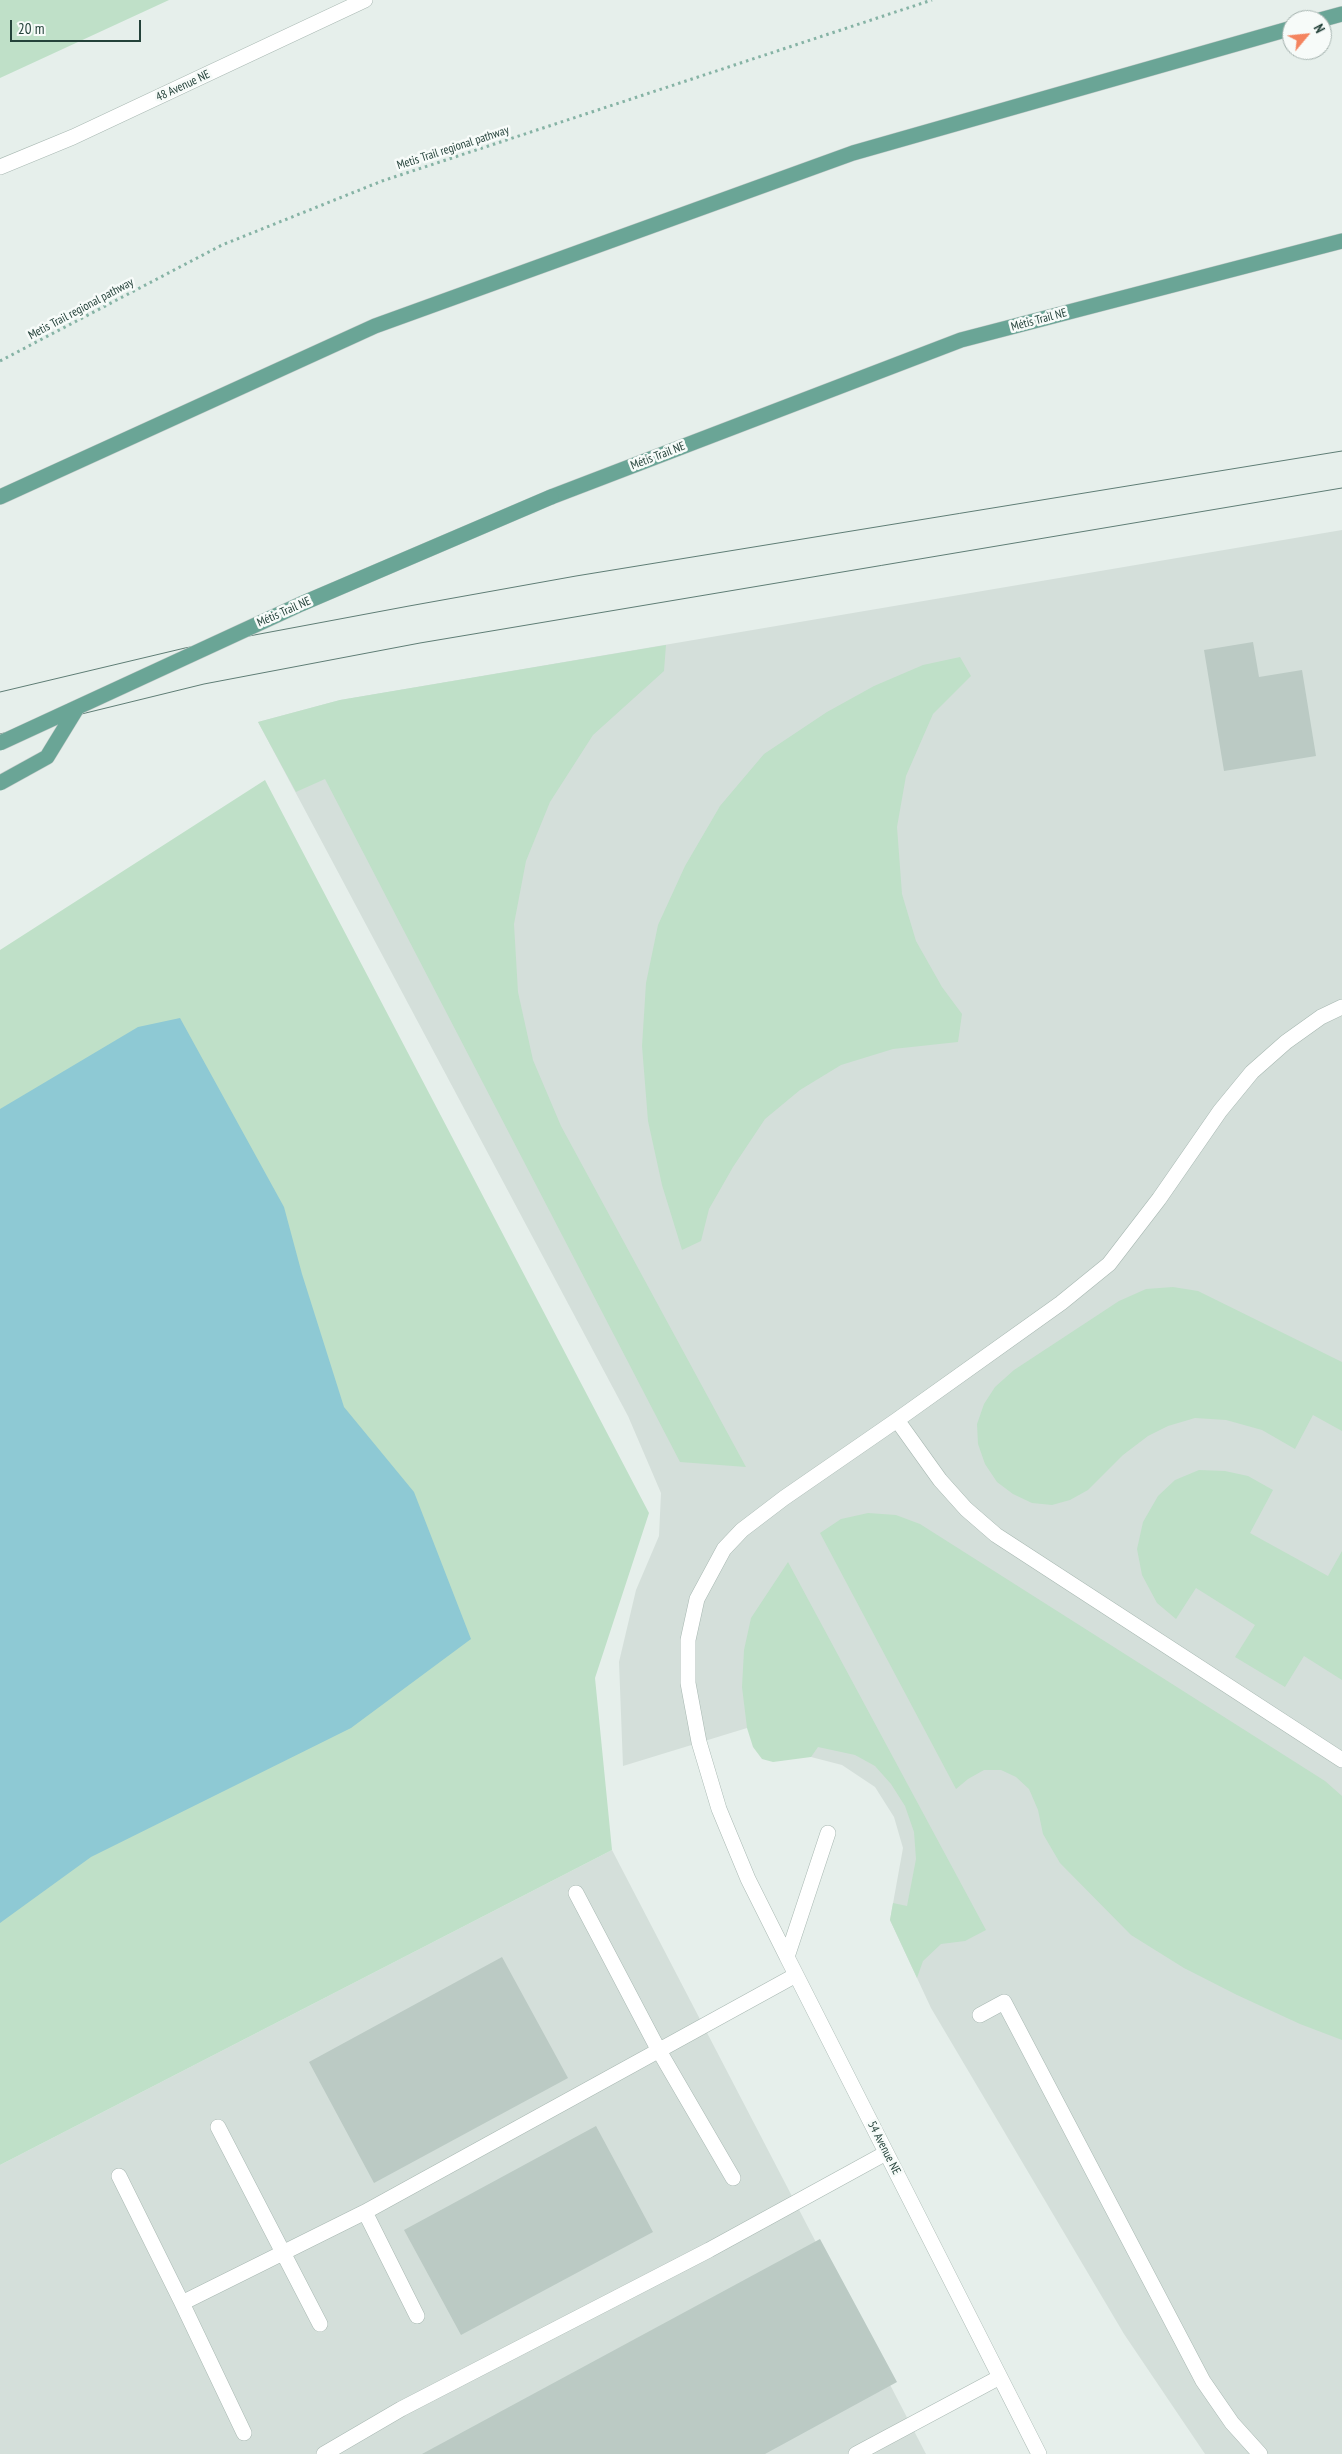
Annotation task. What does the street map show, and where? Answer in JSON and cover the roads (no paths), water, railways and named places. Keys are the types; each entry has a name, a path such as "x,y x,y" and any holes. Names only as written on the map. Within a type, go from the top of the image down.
{"main road":[{"path":"0,497 384,323 853,153 1282,31"},
{"name":"Métis Trail NE","path":"0,743 301,604 551,497 961,340 1342,241"},
{"path":"0,783 47,757 77,708"}],"street":[{"name":"48 Avenue NE","path":"0,167 74,138 365,0"},
{"name":"54 Avenue NE","path":"1039,2454 748,1879 718,1809 699,1742 688,1683 688,1640 697,1599 724,1549 742,1530 784,1498 897,1420 1060,1303 1109,1264 1159,1199 1220,1111 1252,1072 1286,1042 1321,1017 1342,1006"},
{"path":"897,1420 940,1480 966,1509 996,1535 1342,1760"},
{"path":"787,1957 828,1833"},
{"path":"576,1893 658,2049 733,2178"},
{"path":"182,2303 365,2212 658,2049 796,1975"},
{"path":"980,2016 1004,2002 1203,2381 1232,2423 1260,2454"},
{"path":"218,2127 320,2324"},
{"path":"324,2454 401,2409 710,2250 886,2153"},
{"path":"119,2176 244,2433"},
{"path":"365,2212 417,2316"},
{"path":"856,2454 1000,2376"}],"water":[{"path":"180,1018 284,1207 302,1274 344,1407 414,1492 471,1639 351,1728 91,1857 0,1923 0,1109 138,1027"}],"tram line":[{"path":"0,692 185,648 576,576 1342,451"},
{"path":"0,734 204,684 420,643 1342,488"}]}
